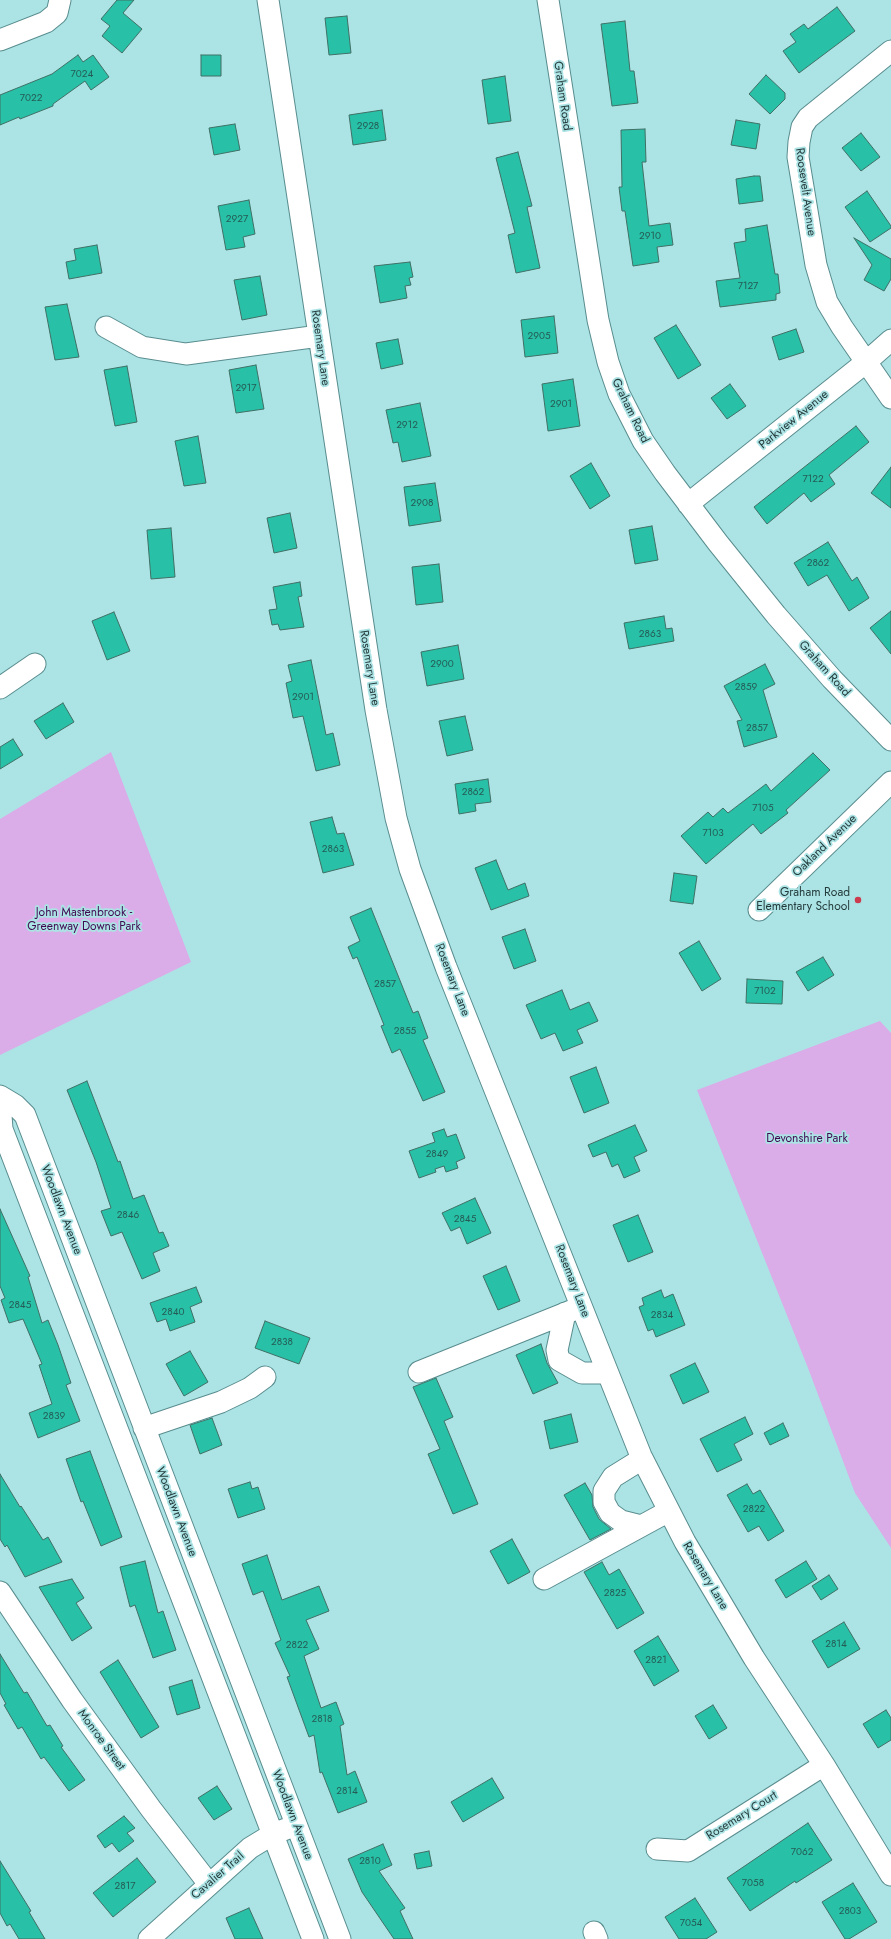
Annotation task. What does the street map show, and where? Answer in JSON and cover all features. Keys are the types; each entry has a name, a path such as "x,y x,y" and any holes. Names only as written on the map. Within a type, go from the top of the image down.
{"street":[{"path":"0,40 46,22 57,12 60,0"},
{"name":"Graham Road","path":"548,0 598,320 608,362 619,394 643,441 688,504 776,615 832,679 891,740"},
{"name":"Rosemary Lane","path":"274,1 319,336 375,704 396,818 410,869 573,1310 607,1373 642,1459 685,1542 754,1658 824,1765 891,1875"},
{"name":"Roosevelt Avenue","path":"865,363 831,308 820,282 798,157 799,142 802,127 808,118 891,51"},
{"path":"106,327 142,347 186,354 319,336"},
{"name":"Parkview Avenue","path":"688,504 865,363 891,340"},
{"path":"865,363 891,398"},
{"path":"0,688 35,664"},
{"name":"Oakland Avenue","path":"759,910 891,782"},
{"name":"Woodlawn Avenue","path":"0,1096 15,1104 25,1115 340,1939"},
{"name":"Woodlawn Avenue","path":"0,1101 2,1129 313,1939"},
{"path":"419,1372 573,1310"},
{"path":"573,1310 557,1350 559,1360 582,1373 607,1373"},
{"path":"144,1428 221,1402 250,1388 265,1377"},
{"path":"641,1526 621,1521 610,1513 604,1502 604,1491 613,1477 642,1459"},
{"path":"143,1497 167,1488"},
{"path":"544,1579 669,1511"},
{"name":"Monroe Street","path":"0,1592 72,1700 151,1809 209,1884"},
{"name":"Rosemary Court","path":"657,1849 688,1851 824,1765"},
{"name":"Cavalier Trail","path":"149,1939 250,1848 273,1834 296,1826"}],"green space":[{"name":"John Mastenbrook - Greenway Downs Park","path":"111,752 191,962 0,1055 0,819"},
{"name":"Devonshire Park","path":"880,1021 891,1033 891,1548 855,1493 808,1368 697,1090"}],"building":[{"path":"117,0 134,0 123,13 142,29 122,53 102,36 110,26 101,19"},
{"path":"837,7 855,31 799,73 783,51 796,42 790,34 804,24 808,29"},
{"path":"347,16 351,53 329,55 325,18"},
{"path":"625,21 630,71 634,71 638,103 612,106 601,24"},
{"path":"78,55 83,62 93,55 109,77 91,90 85,81 53,104 53,106 0,125 0,95 52,74"},
{"path":"201,55 221,55 221,76 201,76"},
{"path":"766,75 785,93 785,99 770,114 749,94"},
{"path":"505,76 511,121 488,124 482,80"},
{"path":"382,110 386,140 353,145 349,115"},
{"path":"736,120 760,124 756,149 731,145"},
{"path":"235,124 240,150 214,155 209,128"},
{"path":"645,129 646,162 642,162 649,226 670,223 673,245 657,247 659,262 633,266 625,211 622,211 619,187 622,187 621,130"},
{"path":"861,133 880,157 861,171 842,148"},
{"path":"518,152 532,206 527,207 540,268 516,273 508,235 515,233 496,158"},
{"path":"760,176 763,201 739,204 736,179"},
{"path":"867,191 891,226 891,228 870,242 845,207"},
{"path":"249,200 255,234 243,237 245,247 226,250 218,206"},
{"path":"767,225 775,274 778,274 780,293 776,294 776,300 720,307 716,281 740,278 734,243 746,241 745,229"},
{"path":"854,238 891,259 891,279 884,291 864,280 872,265"},
{"path":"97,245 102,273 69,279 66,262 76,260 74,249"},
{"path":"410,262 413,277 409,278 411,285 405,286 407,298 380,303 374,266"},
{"path":"260,276 267,315 242,320 234,280"},
{"path":"67,304 79,357 55,360 45,307"},
{"path":"554,316 558,353 525,357 521,320"},
{"path":"676,325 701,365 678,379 654,338"},
{"path":"796,329 804,352 779,360 772,337"},
{"path":"398,339 403,364 381,369 376,343"},
{"path":"256,365 264,409 236,413 229,370"},
{"path":"127,366 137,422 115,426 104,370"},
{"path":"573,379 580,426 548,431 542,384"},
{"path":"730,384 746,406 727,419 711,398"},
{"path":"420,403 431,456 402,462 398,442 393,443 386,410"},
{"path":"856,426 869,442 829,475 835,484 811,502 804,493 767,524 754,507"},
{"path":"198,436 206,483 184,486 175,441"},
{"path":"591,463 610,496 590,509 570,476"},
{"path":"891,467 891,508 871,493"},
{"path":"435,483 441,521 409,526 404,487"},
{"path":"290,513 297,548 274,553 267,518"},
{"path":"652,526 658,560 635,564 629,530"},
{"path":"171,528 175,577 151,579 147,530"},
{"path":"828,542 852,581 857,577 869,598 849,611 827,575 808,586 794,563"},
{"path":"439,564 443,602 416,605 412,567"},
{"path":"300,582 302,596 298,597 304,627 280,630 278,624 272,625 269,610 277,609 273,587"},
{"path":"891,611 891,654 870,628"},
{"path":"114,612 130,651 107,660 92,621"},
{"path":"664,616 666,629 672,628 674,641 629,649 624,623"},
{"path":"458,645 464,679 427,686 421,652"},
{"path":"311,660 326,735 333,733 340,765 316,771 303,716 293,718 286,683 292,681 288,665"},
{"path":"765,664 775,684 763,690 777,737 744,747 737,721 742,720 724,686"},
{"path":"63,703 74,722 46,739 34,721"},
{"path":"465,716 473,750 447,756 439,721"},
{"path":"13,739 23,755 0,769 0,747"},
{"path":"813,753 830,770 786,810 788,813 761,834 753,824 706,864 681,836 708,812 713,817 723,808 728,813 766,784 771,791"},
{"path":"488,779 491,802 475,804 476,811 459,814 455,784"},
{"path":"332,817 337,834 344,833 354,865 323,873 310,822"},
{"path":"496,860 508,890 525,883 529,896 491,910 475,868"},
{"path":"674,873 697,876 693,904 670,901"},
{"path":"371,908 413,1013 418,1011 428,1038 423,1040 445,1092 423,1101 400,1049 392,1053 381,1026 384,1025 357,957 353,959 348,947 360,941 350,917"},
{"path":"525,929 536,961 514,969 502,937"},
{"path":"699,941 721,979 702,991 679,953"},
{"path":"823,957 834,975 808,991 796,972"},
{"path":"747,979 783,981 782,1004 746,1003"},
{"path":"562,990 570,1010 589,1002 598,1021 577,1030 583,1043 563,1051 555,1033 541,1039 526,1005"},
{"path":"596,1067 609,1103 584,1113 570,1077"},
{"path":"87,1081 118,1162 120,1161 133,1199 144,1195 159,1233 163,1232 169,1246 153,1253 160,1271 142,1279 122,1232 111,1236 101,1211 111,1208 96,1162 67,1090"},
{"path":"635,1125 647,1151 634,1157 640,1171 624,1178 618,1164 612,1167 606,1152 593,1157 588,1145"},
{"path":"444,1129 447,1137 456,1134 465,1158 456,1162 458,1168 446,1172 444,1166 435,1169 436,1172 419,1178 409,1151 435,1142 432,1133"},
{"path":"475,1198 491,1233 467,1244 460,1227 451,1231 442,1213"},
{"path":"0,1209 30,1276 28,1277 42,1323 48,1320 58,1345 71,1383 66,1385 80,1421 38,1438 29,1413 52,1404 39,1365 42,1364 23,1319 9,1323 1,1300 5,1298 0,1286"},
{"path":"638,1215 653,1252 628,1262 613,1225"},
{"path":"506,1266 520,1301 498,1310 483,1276"},
{"path":"196,1287 202,1302 190,1307 195,1322 170,1331 166,1319 157,1322 150,1303"},
{"path":"661,1290 664,1298 673,1294 685,1325 656,1337 653,1329 648,1331 639,1307 644,1305 642,1298"},
{"path":"265,1321 310,1338 299,1364 255,1348"},
{"path":"541,1344 547,1363 558,1383 533,1394 516,1355"},
{"path":"190,1351 208,1382 184,1396 166,1364"},
{"path":"695,1363 709,1392 683,1404 670,1375"},
{"path":"436,1378 453,1417 444,1421 478,1504 453,1514 428,1454 440,1449 413,1387"},
{"path":"571,1414 578,1442 550,1449 544,1421"},
{"path":"745,1417 753,1434 734,1444 742,1460 717,1472 700,1439"},
{"path":"212,1418 222,1445 200,1454 190,1425"},
{"path":"783,1423 789,1436 770,1445 764,1433"},
{"path":"90,1451 122,1537 101,1546 83,1501 81,1502 66,1459"},
{"path":"0,1474 20,1507 21,1506 43,1540 48,1537 62,1562 25,1577 7,1545 5,1547 0,1539"},
{"path":"250,1482 252,1489 258,1487 265,1509 238,1518 228,1489"},
{"path":"585,1483 592,1495 593,1507 599,1519 611,1529 590,1540 564,1495"},
{"path":"747,1484 753,1494 760,1490 784,1531 768,1541 759,1526 748,1532 727,1495"},
{"path":"512,1539 530,1572 508,1584 490,1551"},
{"path":"267,1555 282,1600 319,1586 329,1611 306,1620 319,1649 304,1656 321,1708 336,1702 344,1724 340,1726 347,1775 355,1771 367,1802 338,1813 322,1772 320,1773 314,1735 309,1737 287,1677 290,1676 275,1643 281,1640 263,1591 253,1595 242,1564"},
{"path":"145,1561 158,1613 163,1611 176,1650 153,1658 135,1605 130,1607 120,1567"},
{"path":"806,1561 817,1579 786,1598 775,1580"},
{"path":"602,1562 609,1575 619,1569 644,1613 617,1629 584,1572"},
{"path":"829,1575 838,1589 821,1600 812,1586"},
{"path":"72,1579 84,1598 76,1603 92,1628 72,1641 39,1587"},
{"path":"844,1622 860,1649 828,1668 812,1641"},
{"path":"658,1636 679,1671 654,1686 634,1651"},
{"path":"0,1654 24,1693 27,1692 47,1726 50,1725 63,1746 61,1747 85,1780 69,1791 44,1757 41,1759 22,1727 18,1729 4,1705 6,1704 0,1693"},
{"path":"118,1660 159,1727 141,1738 100,1672"},
{"path":"192,1680 200,1708 177,1715 169,1687"},
{"path":"713,1705 727,1728 709,1739 695,1716"},
{"path":"886,1710 891,1718 891,1740 878,1748 863,1724"},
{"path":"492,1778 504,1798 463,1822 451,1802"},
{"path":"217,1786 232,1809 214,1820 198,1798"},
{"path":"124,1816 135,1828 127,1833 134,1841 119,1852 112,1843 105,1848 97,1836"},
{"path":"808,1823 832,1860 796,1883 795,1881 750,1911 727,1878"},
{"path":"383,1844 392,1865 379,1871 405,1908 400,1911 413,1939 394,1939 362,1892 348,1859"},
{"path":"429,1851 432,1866 417,1869 414,1854"},
{"path":"137,1858 156,1882 113,1917 93,1893"},
{"path":"0,1861 31,1911 29,1912 45,1939 19,1939 10,1924 7,1926 0,1913"},
{"path":"853,1883 877,1922 849,1939 845,1939 822,1902"},
{"path":"695,1898 717,1932 706,1939 679,1939 665,1917"},
{"path":"249,1908 263,1939 235,1939 226,1918"}],"place":[{"name":"Graham Road Elementary School","path":"858,900"}]}
